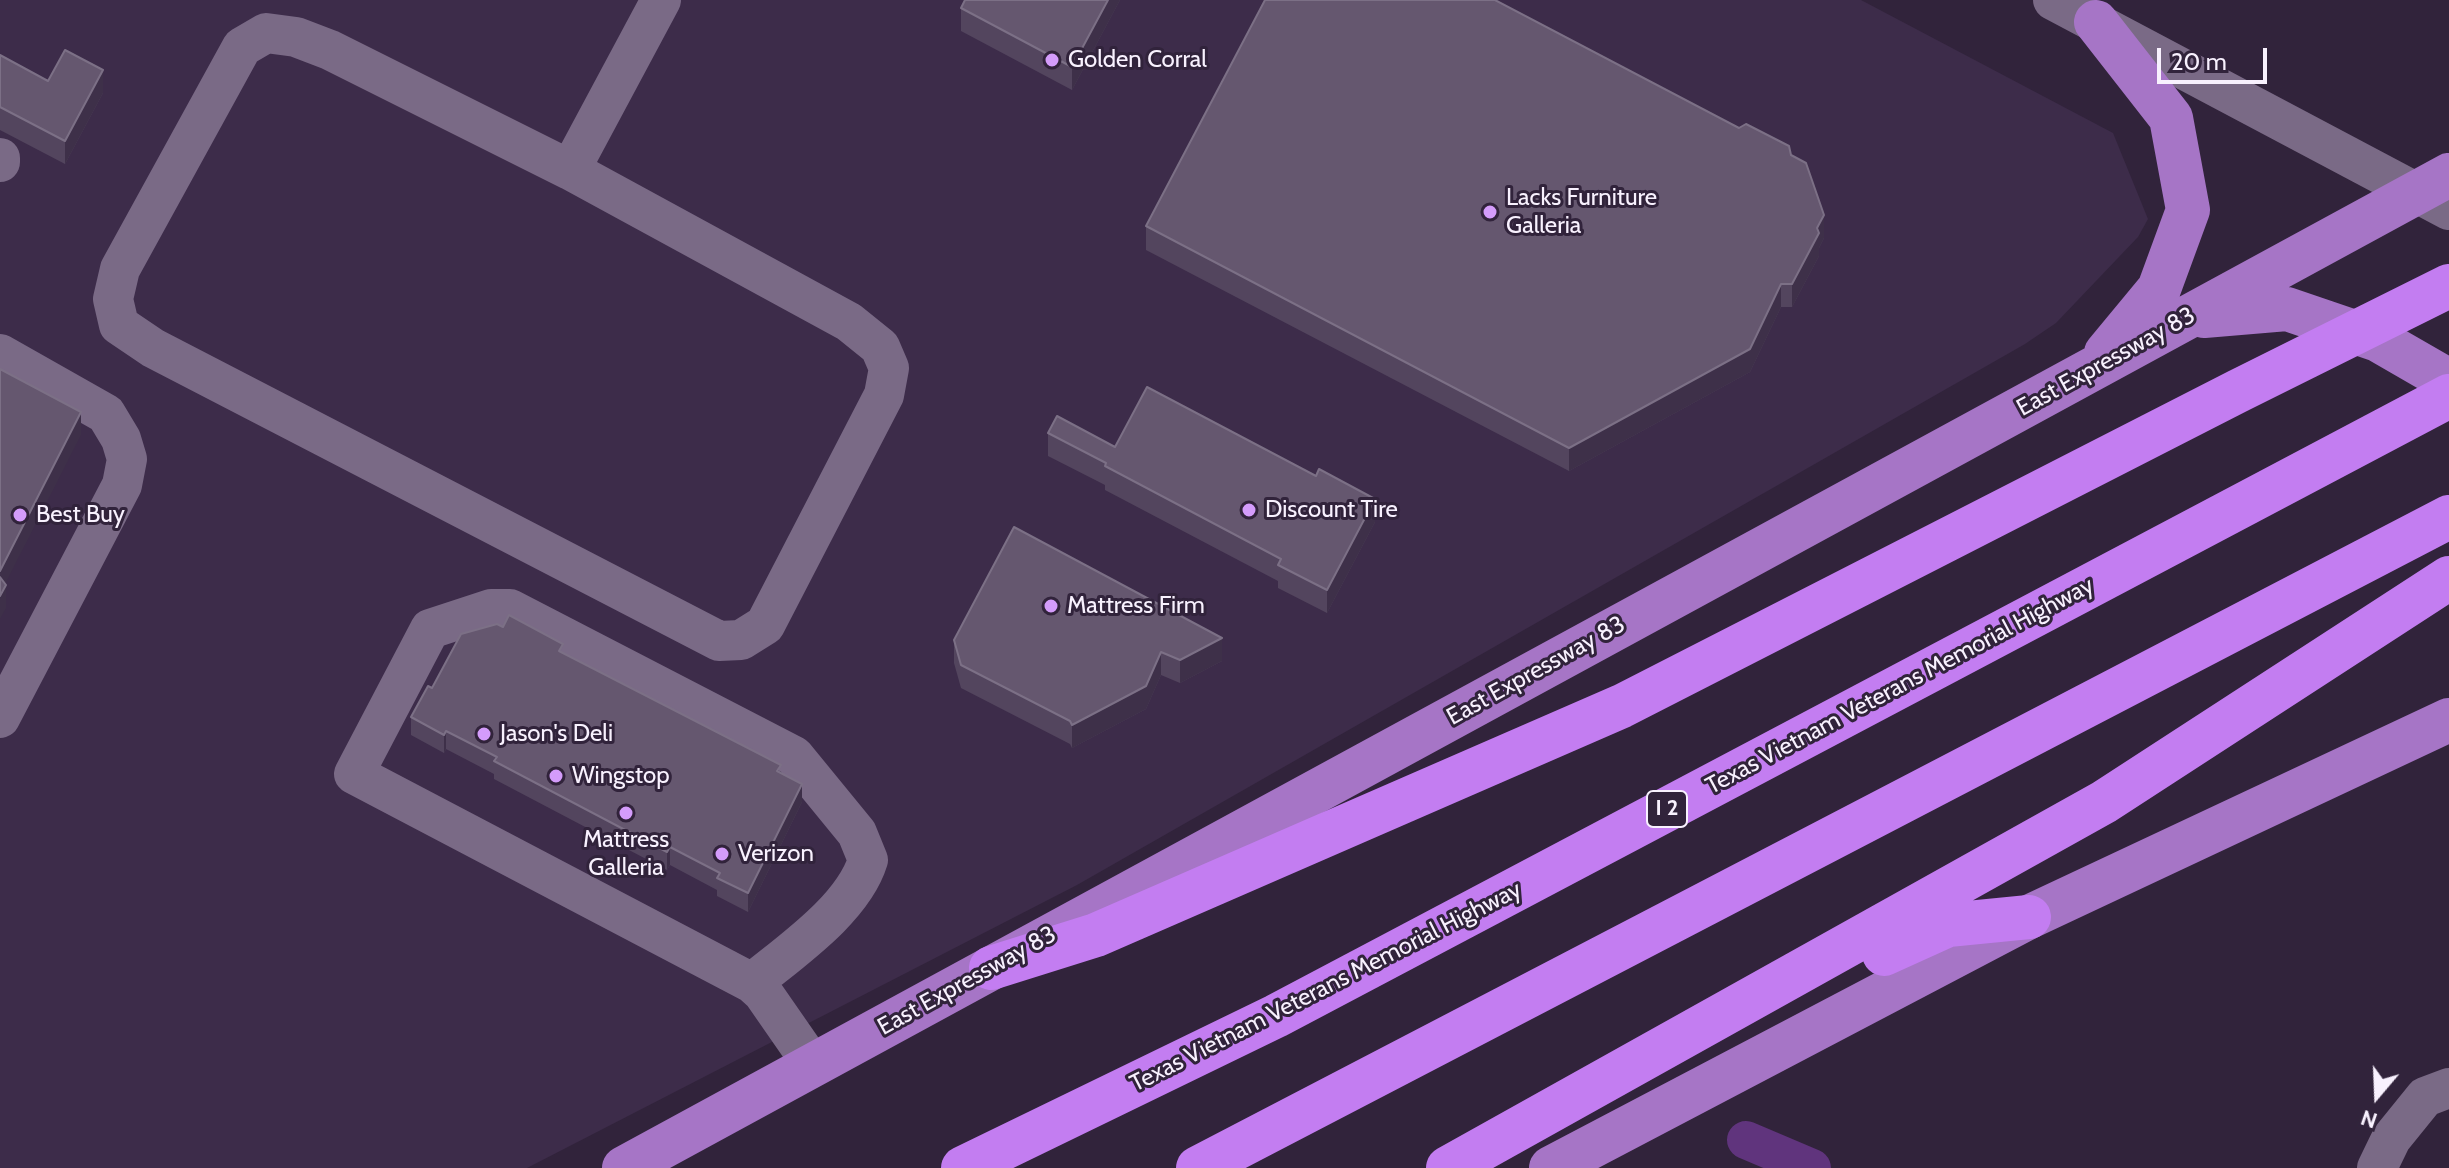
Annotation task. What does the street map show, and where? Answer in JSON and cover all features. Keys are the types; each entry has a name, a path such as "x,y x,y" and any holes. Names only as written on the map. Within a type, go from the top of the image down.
{"highway":[{"path":"991,968 1096,935 1622,706 2449,286"},
{"name":"Texas Vietnam Veterans Memorial Highway","path":"963,1168 1276,1016 2449,396"},
{"path":"1198,1168 2449,517"},
{"path":"1448,1168 2104,802 2449,578"},
{"path":"1417,1168 1948,925 2029,917"}],"main road":[{"path":"2094,368 2159,289 2188,210 2171,118 2096,22"},
{"name":"East Expressway 83","path":"624,1168 2187,317 2438,192"},
{"path":"2187,317 2287,309 2378,340 2449,381"},
{"path":"1551,1168 2029,917 2449,720"}],"street":[{"path":"570,170 661,0"},
{"path":"2053,0 2438,192"},
{"path":"266,33 296,37 330,50 570,170 849,322 880,347 889,368 884,395 765,625 741,640 719,641 153,348 119,325 113,299 120,269 242,47 266,33"},
{"path":"0,354 106,414 121,439 127,459 122,485 0,718"},
{"path":"752,983 836,910 862,880 868,860 857,833 794,756 510,609 491,609 430,629 354,774 752,983 763,993 813,1065"},
{"path":"2377,1168 2391,1139 2425,1097 2449,1088"}],"shaded area":[{"path":"0,0 1861,0 2113,133 2148,219 2138,237 2056,323 2025,344 1077,885 527,1168 0,1168"}],"building":[{"name":"Golden Corral","path":"965,0 1108,0 1072,67 961,8"},
{"name":"Lacks Furniture Galleria","path":"1265,0 1495,0 1739,128 1746,124 1789,146 1791,155 1806,163 1824,215 1817,228 1819,233 1792,284 1781,284 1750,349 1569,448 1146,226"},
{"path":"65,50 103,70 65,141 0,107 0,55 48,81"},
{"name":"Best Buy","path":"0,369 81,412 0,571"},
{"name":"Discount Tire","path":"1147,387 1316,476 1319,469 1375,499 1327,590 1278,565 1281,559 1048,433 1057,416 1115,447"},
{"name":"Mattress Firm","path":"1014,527 1222,638 1180,660 1161,652 1146,686 1072,725 1070,721 961,665 954,640"},
{"path":"0,577 6,585 0,596"},
{"path":"509,615 563,644 559,651 781,765 777,771 802,784 748,893 717,878 720,873 670,847 667,852 494,761 497,757 446,731 444,735 411,717 428,686 432,688 461,634 497,624 503,627"}],"waterway":[{"path":"1746,1140 1812,1168"}],"place":[{"name":"Golden Corral","path":"1052,60"},
{"name":"Lacks Furniture Galleria","path":"1490,212"},
{"name":"Discount Tire","path":"1249,510"},
{"name":"Best Buy","path":"20,515"},
{"name":"Mattress Firm","path":"1051,606"},
{"name":"Jason's Deli","path":"484,734"},
{"name":"Wingstop","path":"556,776"},
{"name":"Mattress Galleria","path":"626,813"},
{"name":"Verizon","path":"722,854"}]}
